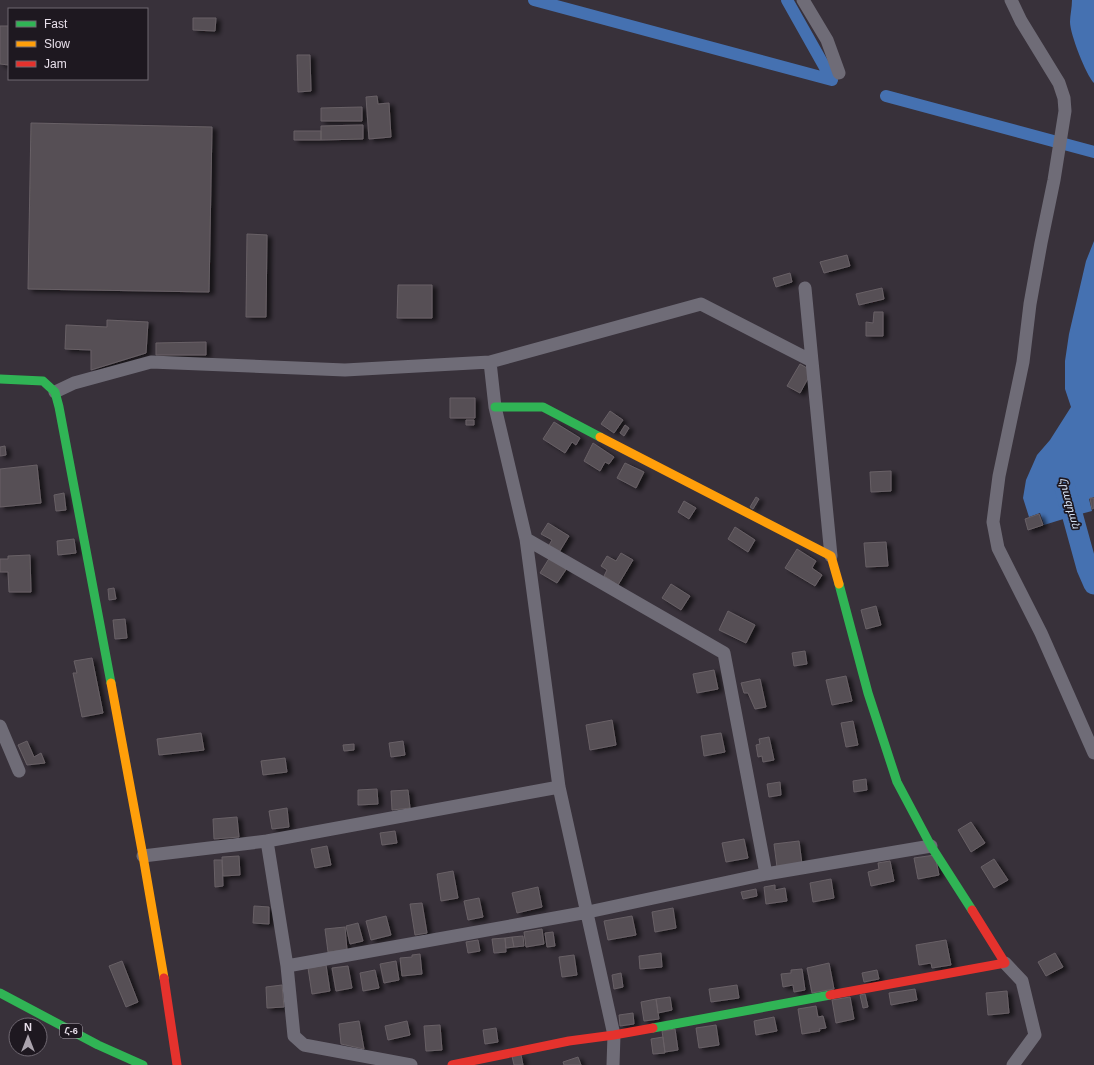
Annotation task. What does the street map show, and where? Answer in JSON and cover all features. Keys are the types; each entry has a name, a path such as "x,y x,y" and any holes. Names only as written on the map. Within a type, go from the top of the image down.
{"street":[{"path":"803,0 827,40 839,73"},
{"path":"1011,0 1021,21 1058,82 1064,98 1065,111 1054,180 1030,304 1024,362 999,476 993,522 998,548 1041,632 1094,753"},
{"path":"805,288 831,556 868,693 897,782 931,846 1005,963 1022,981 1035,1035 1013,1065"},
{"path":"55,392 74,383 151,362 345,370 490,362 700,304 812,361"},
{"path":"490,362 495,407 526,539 559,787 588,912 614,1035 613,1065"},
{"path":"0,379 43,381 55,392 69,455 143,856 172,1025 177,1065"},
{"path":"495,407 543,407 831,556"},
{"path":"526,539 724,653 766,874"},
{"path":"0,726 19,771"},
{"path":"143,856 267,841 559,787"},
{"path":"267,841 287,966 294,1036 304,1045 411,1065"},
{"path":"287,966 588,912 766,874 931,846"},
{"path":"452,1065 570,1041 614,1035 1005,963"},
{"name":"Հ-6","path":"0,993 98,1045 143,1065"}],"water":[{"path":"1072,0 1094,0 1094,83 1075,44 1070,22"},
{"path":"1094,241 1094,497 1089,499 1092,511 1044,525 1040,513 1029,517 1023,498 1026,480 1037,455 1050,440 1071,407 1065,389 1065,361 1069,334 1086,261"}],"building":[{"path":"193,18 216,18 215,31 193,30"},
{"path":"0,26 8,26 8,65 0,64"},
{"path":"297,55 310,55 311,91 298,92"},
{"path":"377,96 378,104 389,103 391,137 369,139 366,97"},
{"path":"362,107 362,121 321,121 321,108"},
{"path":"31,123 212,127 209,292 28,289"},
{"path":"363,125 363,139 321,140 321,126"},
{"path":"294,131 321,131 321,140 294,140"},
{"path":"247,234 267,235 266,317 246,317"},
{"path":"847,255 850,266 824,273 820,262"},
{"path":"790,273 792,282 776,287 773,278"},
{"path":"398,285 432,285 432,318 397,318"},
{"path":"882,288 884,299 859,305 856,294"},
{"path":"874,312 883,312 883,336 866,336 866,322 873,323"},
{"path":"107,320 148,322 146,353 91,370 91,350 65,349 66,325 107,327"},
{"path":"206,342 206,355 156,355 156,343"},
{"path":"800,364 812,371 800,393 787,386"},
{"path":"450,398 475,398 475,418 450,418"},
{"path":"610,411 623,420 614,433 601,424"},
{"path":"466,420 474,420 474,425 466,425"},
{"path":"554,422 580,438 576,445 572,442 565,453 543,439"},
{"path":"625,425 629,428 624,436 620,433"},
{"path":"593,443 614,457 609,464 605,462 600,471 584,461"},
{"path":"5,446 6,455 0,456 0,447"},
{"path":"625,463 644,472 636,488 617,478"},
{"path":"37,465 41,503 0,507 0,469"},
{"path":"891,471 891,491 871,492 870,472"},
{"path":"64,493 66,510 56,511 54,495"},
{"path":"756,497 759,499 753,509 750,507"},
{"path":"1090,498 1094,498 1094,508 1092,509"},
{"path":"684,501 696,508 689,519 678,512"},
{"path":"1039,514 1043,525 1028,530 1025,519"},
{"path":"548,523 569,536 558,554 548,547 552,540 541,534"},
{"path":"735,527 755,540 748,552 728,539"},
{"path":"74,539 76,553 58,555 57,541"},
{"path":"886,542 888,566 866,567 864,543"},
{"path":"797,549 816,561 812,568 822,575 815,586 785,568"},
{"path":"621,553 633,560 618,585 604,576 607,570 601,566 607,556 616,561"},
{"path":"30,555 31,592 9,592 8,572 0,572 0,559 8,559 8,556"},
{"path":"550,557 567,568 557,583 540,573"},
{"path":"671,584 690,596 681,610 662,598"},
{"path":"114,588 116,599 109,600 108,589"},
{"path":"876,606 881,625 866,629 861,610"},
{"path":"728,611 755,625 746,643 719,630"},
{"path":"125,619 127,638 115,639 113,620"},
{"path":"805,651 807,664 794,666 792,653"},
{"path":"92,658 103,713 82,717 73,673 77,673 74,661"},
{"path":"714,670 718,689 697,693 693,674"},
{"path":"846,676 852,701 832,705 826,680"},
{"path":"760,679 766,707 755,709 748,693 744,693 741,683"},
{"path":"612,720 616,745 590,750 586,725"},
{"path":"853,721 858,745 846,747 841,723"},
{"path":"201,733 204,750 159,755 157,739"},
{"path":"721,733 725,752 704,756 701,736"},
{"path":"769,737 774,760 763,762 762,756 758,757 756,745 760,744 759,739"},
{"path":"27,741 34,757 41,753 45,763 27,765 18,745"},
{"path":"403,741 405,755 391,757 389,743"},
{"path":"354,744 354,750 344,751 343,745"},
{"path":"285,758 287,772 263,775 261,761"},
{"path":"866,779 867,790 854,792 853,781"},
{"path":"780,782 781,795 769,797 767,784"},
{"path":"377,789 378,804 358,805 358,790"},
{"path":"408,790 410,808 392,810 391,791"},
{"path":"287,808 289,827 272,829 269,811"},
{"path":"237,817 239,837 214,839 213,819"},
{"path":"971,822 985,843 971,852 958,830"},
{"path":"395,831 397,843 382,845 380,833"},
{"path":"744,839 748,858 726,862 722,843"},
{"path":"799,841 802,864 777,867 774,844"},
{"path":"327,846 331,865 315,868 311,849"},
{"path":"935,855 939,875 918,879 914,858"},
{"path":"239,856 240,875 223,876 222,857"},
{"path":"994,859 1008,880 994,888 981,867"},
{"path":"214,860 222,860 223,886 215,887"},
{"path":"890,861 894,881 871,886 868,872 879,869 878,863"},
{"path":"453,871 458,898 441,901 437,874"},
{"path":"831,879 834,898 813,902 810,883"},
{"path":"775,885 775,890 785,888 787,901 766,904 764,887"},
{"path":"538,887 542,907 517,913 512,893"},
{"path":"756,889 757,896 743,899 741,892"},
{"path":"479,898 483,917 468,920 464,901"},
{"path":"422,903 427,933 415,935 410,904"},
{"path":"254,906 269,907 269,924 253,923"},
{"path":"673,908 676,928 655,932 652,912"},
{"path":"386,916 391,935 371,940 366,921"},
{"path":"632,916 636,935 608,940 604,921"},
{"path":"358,923 363,941 350,944 346,926"},
{"path":"345,927 347,950 328,952 325,929"},
{"path":"542,929 544,944 526,947 524,932"},
{"path":"553,932 555,946 547,947 545,933"},
{"path":"523,936 524,946 514,947 512,937"},
{"path":"512,937 514,947 506,948 505,938"},
{"path":"505,938 506,952 494,953 492,939"},
{"path":"478,940 480,951 468,953 466,942"},
{"path":"946,940 951,965 932,968 931,963 919,965 916,945"},
{"path":"661,953 662,967 640,969 639,956"},
{"path":"1055,953 1063,967 1046,976 1038,962"},
{"path":"420,954 422,974 402,976 400,958 412,957 412,955"},
{"path":"574,955 577,975 562,977 559,957"},
{"path":"122,961 138,1002 126,1007 109,966"},
{"path":"396,961 399,980 384,983 380,964"},
{"path":"829,963 834,989 812,993 807,968"},
{"path":"326,965 330,991 312,994 308,968"},
{"path":"348,966 352,988 336,991 332,968"},
{"path":"802,969 805,990 794,992 793,985 783,987 781,974 791,973 791,970"},
{"path":"375,970 379,988 363,991 360,973"},
{"path":"877,970 879,979 864,982 862,973"},
{"path":"621,973 623,987 614,989 612,975"},
{"path":"282,985 284,1007 267,1008 266,987"},
{"path":"737,985 739,998 711,1002 709,989"},
{"path":"915,989 917,1000 891,1005 889,993"},
{"path":"1007,991 1009,1013 988,1015 986,993"},
{"path":"865,994 868,1007 863,1008 860,995"},
{"path":"670,997 672,1010 658,1013 656,999"},
{"path":"850,997 854,1019 836,1023 832,1000"},
{"path":"656,999 659,1019 644,1021 641,1002"},
{"path":"816,1006 818,1017 823,1016 826,1028 819,1029 820,1031 802,1034 798,1009"},
{"path":"633,1013 634,1024 620,1026 619,1015"},
{"path":"774,1017 777,1031 756,1035 754,1021"},
{"path":"359,1021 364,1049 341,1044 339,1024"},
{"path":"407,1021 410,1035 388,1040 385,1026"},
{"path":"440,1025 442,1050 426,1051 424,1026"},
{"path":"716,1025 719,1045 699,1048 696,1028"},
{"path":"496,1028 498,1042 485,1044 483,1030"},
{"path":"675,1029 678,1050 665,1052 662,1031"},
{"path":"663,1037 665,1053 653,1054 651,1039"},
{"path":"521,1055 523,1065 514,1065 512,1056"},
{"path":"578,1057 581,1065 564,1065 563,1062"}],"waterway":[{"path":"534,0 832,80"},
{"path":"787,0 832,80"},
{"path":"886,96 1094,152"},
{"name":"Հրազդան","path":"1065,488 1087,568 1094,584"}],"traffic: fast":[{"path":"0,379 43,381 55,392 111,683"},
{"path":"495,407 543,407 600,437"},
{"path":"839,584 868,693 897,782 931,846 972,910"},
{"path":"0,993 98,1045 143,1065"},
{"path":"653,1028 830,995"}],"traffic: slow":[{"path":"600,437 831,556 839,584"},
{"path":"111,683 164,978"}],"traffic: jam":[{"path":"830,995 1005,963 972,910"},
{"path":"164,978 177,1065"},
{"path":"452,1065 569,1041 653,1028"}]}
